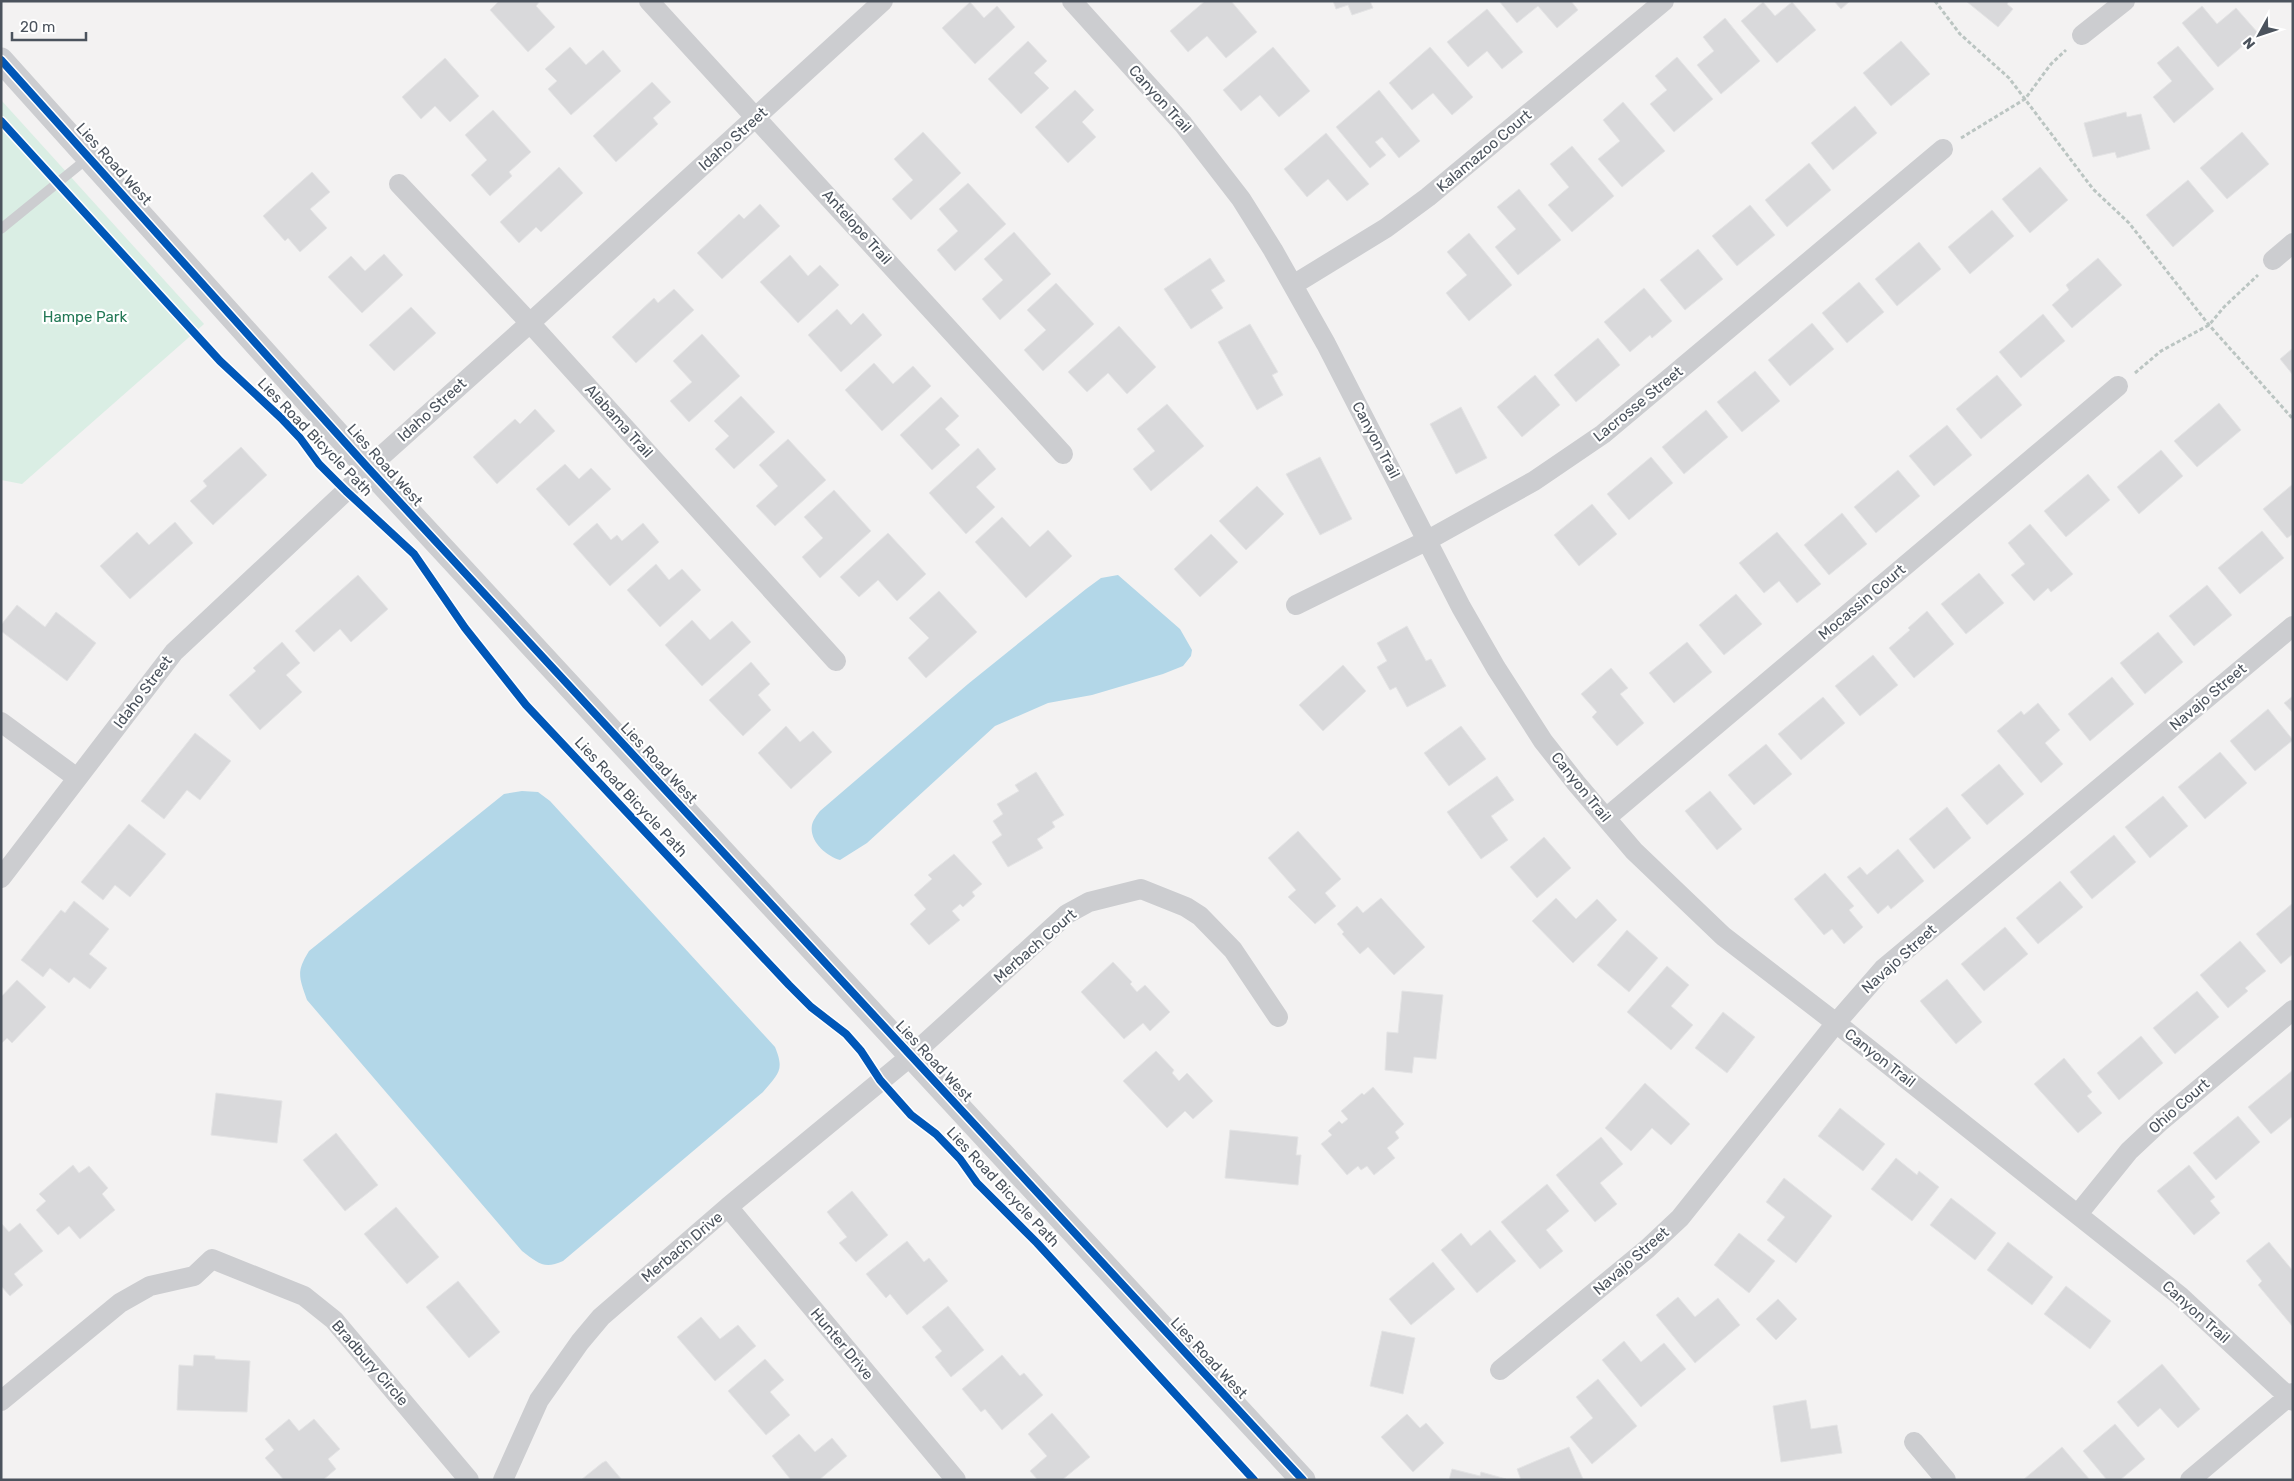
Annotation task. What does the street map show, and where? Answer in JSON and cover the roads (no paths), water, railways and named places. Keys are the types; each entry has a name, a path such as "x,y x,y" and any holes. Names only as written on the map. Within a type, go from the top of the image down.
{"street":[{"name":"Antelope Trail","path":"650,1 1063,454"},
{"name":"Idaho Street","path":"1,878 174,652 346,492 368,468 883,1"},
{"name":"Canyon Trail","path":"1072,1 1183,124 1225,176 1255,220 1326,344 1461,607 1519,705 1554,755 1606,818 1672,889 1723,936 1836,1023 2180,1296 2291,1397"},
{"name":"Kalamazoo Court","path":"1293,285 1386,228 1428,197 1664,1"},
{"path":"2082,35 2125,1"},
{"name":"Lies Road West","path":"1,60 368,468 1303,1480"},
{"name":"Lacrosse Street","path":"1296,605 1428,540 1534,481 1604,434 1943,149"},
{"name":"Alabama Trail","path":"399,184 530,323 836,661"},
{"path":"2273,260 2293,243"},
{"name":"Mocassin Court","path":"1606,818 2118,386"},
{"name":"Navajo Street","path":"1500,1370 1647,1249 1680,1218 1836,1023 1882,969 2293,626"},
{"path":"1,722 78,778"},
{"name":"Merbach Court","path":"911,1056 1067,914 1089,902 1141,889 1186,907 1200,916 1233,950 1278,1017"},
{"name":"Ohio Court","path":"2078,1214 2130,1151 2161,1121 2293,1010"},
{"name":"Merbach Drive","path":"503,1480 539,1400 580,1342 622,1297 911,1056"},
{"name":"Hunter Drive","path":"728,1207 956,1480"},
{"name":"Bradbury Circle","path":"1,1402 120,1303 150,1286 194,1276 212,1259 304,1296 334,1320 469,1480"},
{"path":"2190,1480 2291,1397"},
{"path":"1914,1442 1946,1480"}],"lane":[{"path":"2,231 89,157"}],"water":[{"path":"1118,575 1180,629 1192,650 1191,656 1183,666 1163,674 1092,695 1048,703 995,726 867,843 840,860 829,855 820,847 813,837 812,825 820,811 968,684 1086,589 1101,578"},
{"path":"522,791 538,792 550,801 775,1047 780,1067 776,1076 763,1092 563,1261 551,1265 541,1264 522,1251 307,1000 300,975 302,964 309,951 504,794"}],"park label":[{"name":"Hampe Park","path":"85,317"}]}
